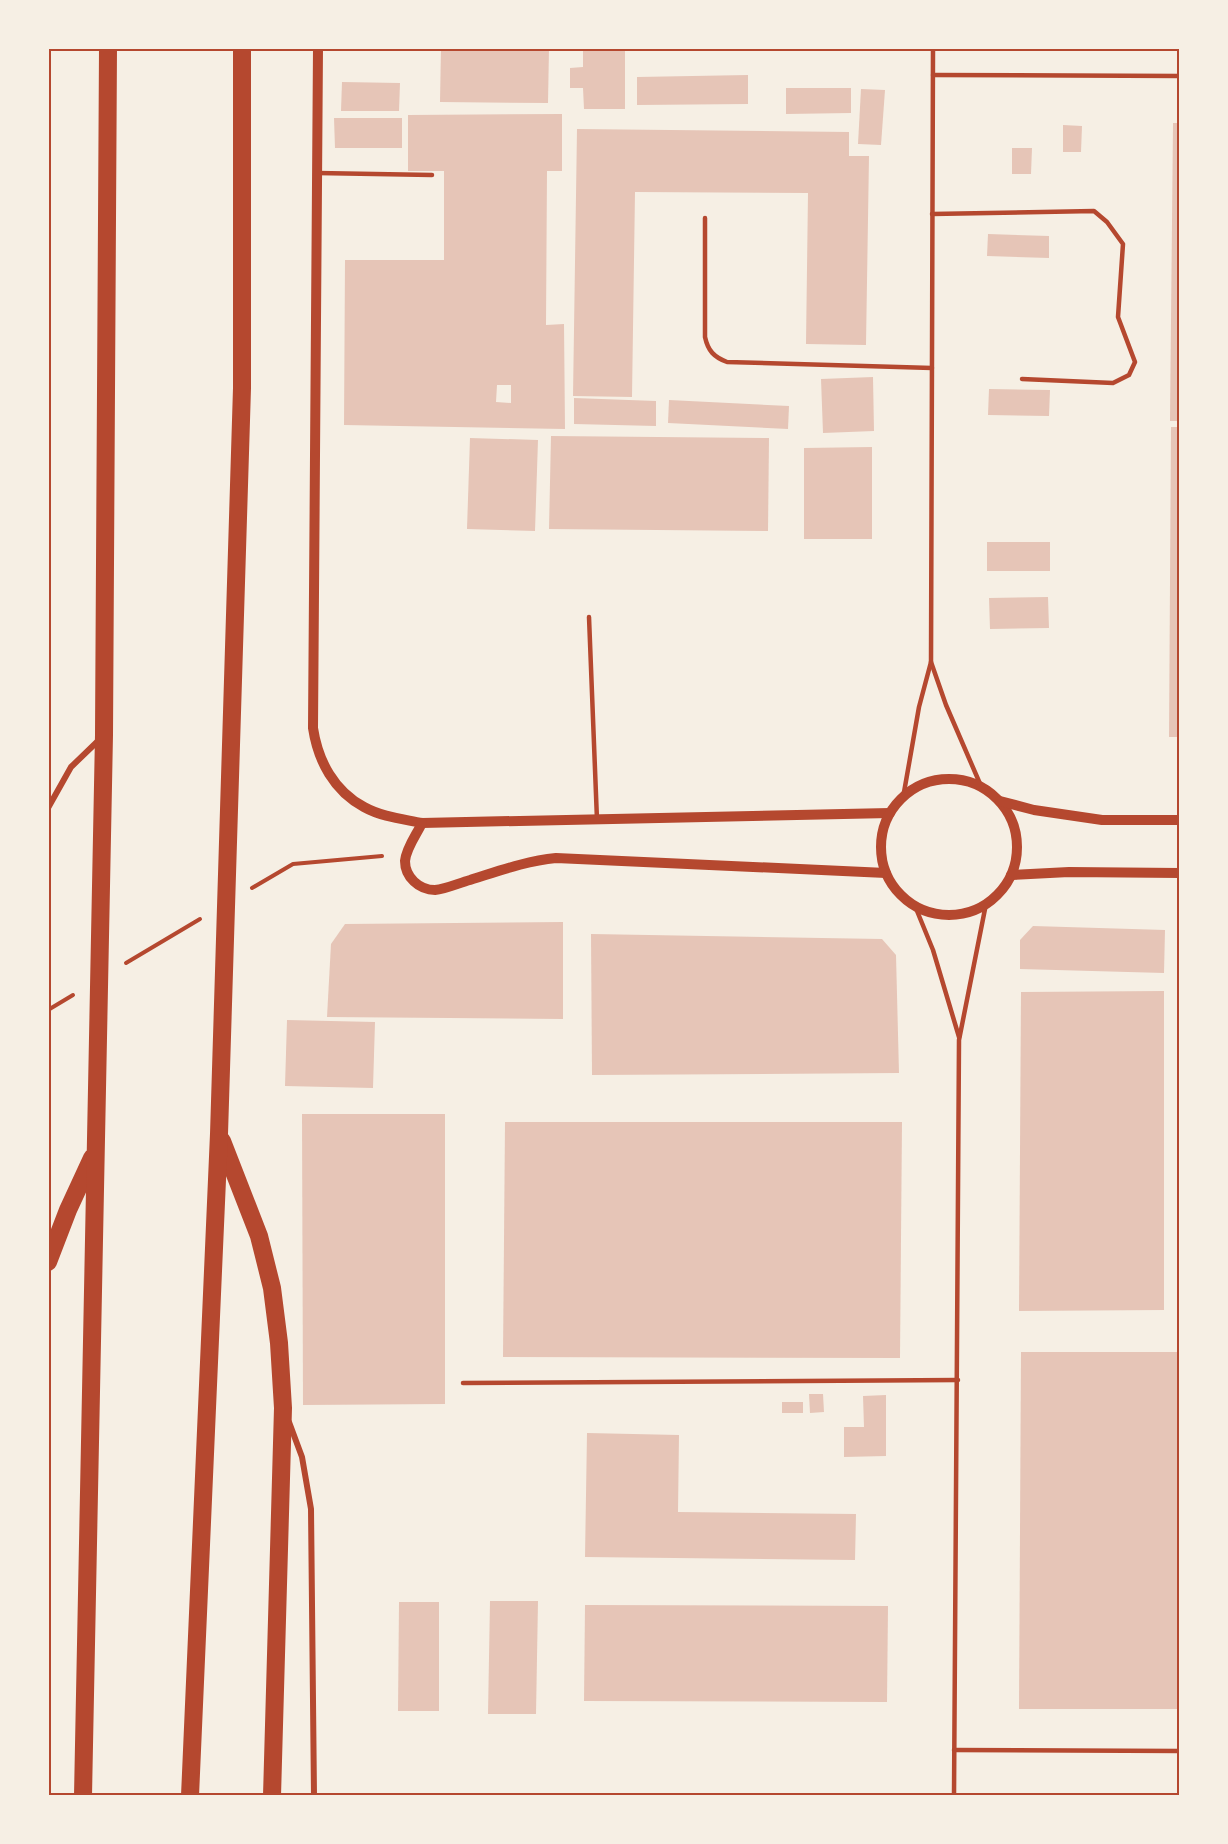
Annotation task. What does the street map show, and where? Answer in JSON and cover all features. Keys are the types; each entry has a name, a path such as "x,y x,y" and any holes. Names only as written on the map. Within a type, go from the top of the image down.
{"highway":[{"path":"83,1796 104,735 108,48"},
{"path":"190,1796 219,1134 242,388 242,48"},
{"path":"219,1134 259,1236 272,1288 279,1343 283,1408 272,1796"},
{"path":"48,1262 68,1210 96,1151"}],"street":[{"path":"318,48 313,717 316,747 333,781 364,807 385,815 422,823 890,813"},
{"path":"48,808 71,767 104,735"},
{"path":"954,779 981,786 1000,801 1011,818 1017,837 1017,856 1011,875 1001,891 986,904 964,914 939,914 915,906 903,898 886,873 881,843 890,813 903,798 927,782 954,779"},
{"path":"1000,801 1034,810 1102,820 1180,820"},
{"path":"422,823 405,861 409,876 420,887 428,889 443,888 522,863 556,858 886,873"},
{"path":"1011,875 1069,872 1180,873"},
{"path":"283,1408 302,1457 311,1509 314,1796"}],"lane":[{"path":"903,798 916,718 931,662 933,48"},
{"path":"933,75 1180,76"},
{"path":"317,173 432,175"},
{"path":"932,214 1094,211 1107,222 1123,244 1118,317 1135,362 1129,375 1113,383 1022,379"},
{"path":"705,218 705,337 706,345 718,358 727,362 932,368"},
{"path":"588,617 597,820"},
{"path":"931,662 946,705 981,786"},
{"path":"954,1796 959,1040 986,904"},
{"path":"915,906 933,950 959,1040"},
{"path":"463,1383 958,1380"},
{"path":"954,1750 1180,1751"}],"path":[{"path":"242,894 293,864 377,856"},
{"path":"120,967 201,918"},
{"path":"48,1010 79,991"}],"building":[{"path":"441,48 549,48 548,103 440,102"},
{"path":"583,48 625,48 625,109 584,109 583,88 570,88 570,68 583,67"},
{"path":"748,75 748,104 637,105 637,77"},
{"path":"342,82 400,83 399,111 341,111"},
{"path":"786,88 851,88 851,113 786,114"},
{"path":"861,89 885,90 881,145 858,144"},
{"path":"562,114 562,171 547,171 546,325 564,324 565,429 344,425 345,260 444,260 444,171 408,171 408,115","holes":["497,385 511,385 511,403 496,402"]},
{"path":"334,118 402,118 402,148 335,148"},
{"path":"1173,123 1180,123 1180,421 1170,421"},
{"path":"1063,125 1082,126 1081,152 1063,152"},
{"path":"577,129 849,132 849,156 869,156 866,345 806,344 808,193 635,192 632,397 573,396"},
{"path":"1012,148 1032,148 1031,174 1012,174"},
{"path":"988,234 1049,236 1049,258 987,256"},
{"path":"873,377 874,431 823,433 821,379"},
{"path":"989,389 1050,390 1049,416 988,415"},
{"path":"574,398 656,401 656,426 574,424"},
{"path":"669,400 789,406 788,429 668,423"},
{"path":"1171,427 1180,427 1180,737 1169,737"},
{"path":"551,436 769,438 768,531 549,529"},
{"path":"470,438 538,440 535,531 467,529"},
{"path":"872,447 872,539 804,539 804,448"},
{"path":"987,542 1050,542 1050,571 987,571"},
{"path":"1048,597 1049,628 990,629 989,598"},
{"path":"563,922 563,1019 327,1017 331,944 345,924"},
{"path":"1033,926 1165,930 1164,973 1020,969 1020,940"},
{"path":"591,934 882,939 896,955 899,1073 592,1075"},
{"path":"1164,991 1164,1310 1019,1311 1021,992"},
{"path":"287,1020 375,1022 373,1088 285,1086"},
{"path":"302,1114 445,1114 445,1404 303,1405"},
{"path":"505,1122 902,1122 900,1358 503,1357"},
{"path":"1021,1352 1180,1352 1180,1709 1019,1709"},
{"path":"809,1394 823,1394 824,1412 810,1413"},
{"path":"886,1395 886,1456 844,1457 844,1427 864,1427 863,1396"},
{"path":"782,1402 803,1402 803,1413 782,1413"},
{"path":"587,1433 679,1435 678,1512 856,1514 855,1560 585,1557"},
{"path":"490,1601 538,1601 536,1714 488,1714"},
{"path":"399,1602 439,1602 439,1711 398,1711"},
{"path":"585,1605 888,1606 887,1702 584,1701"}]}
